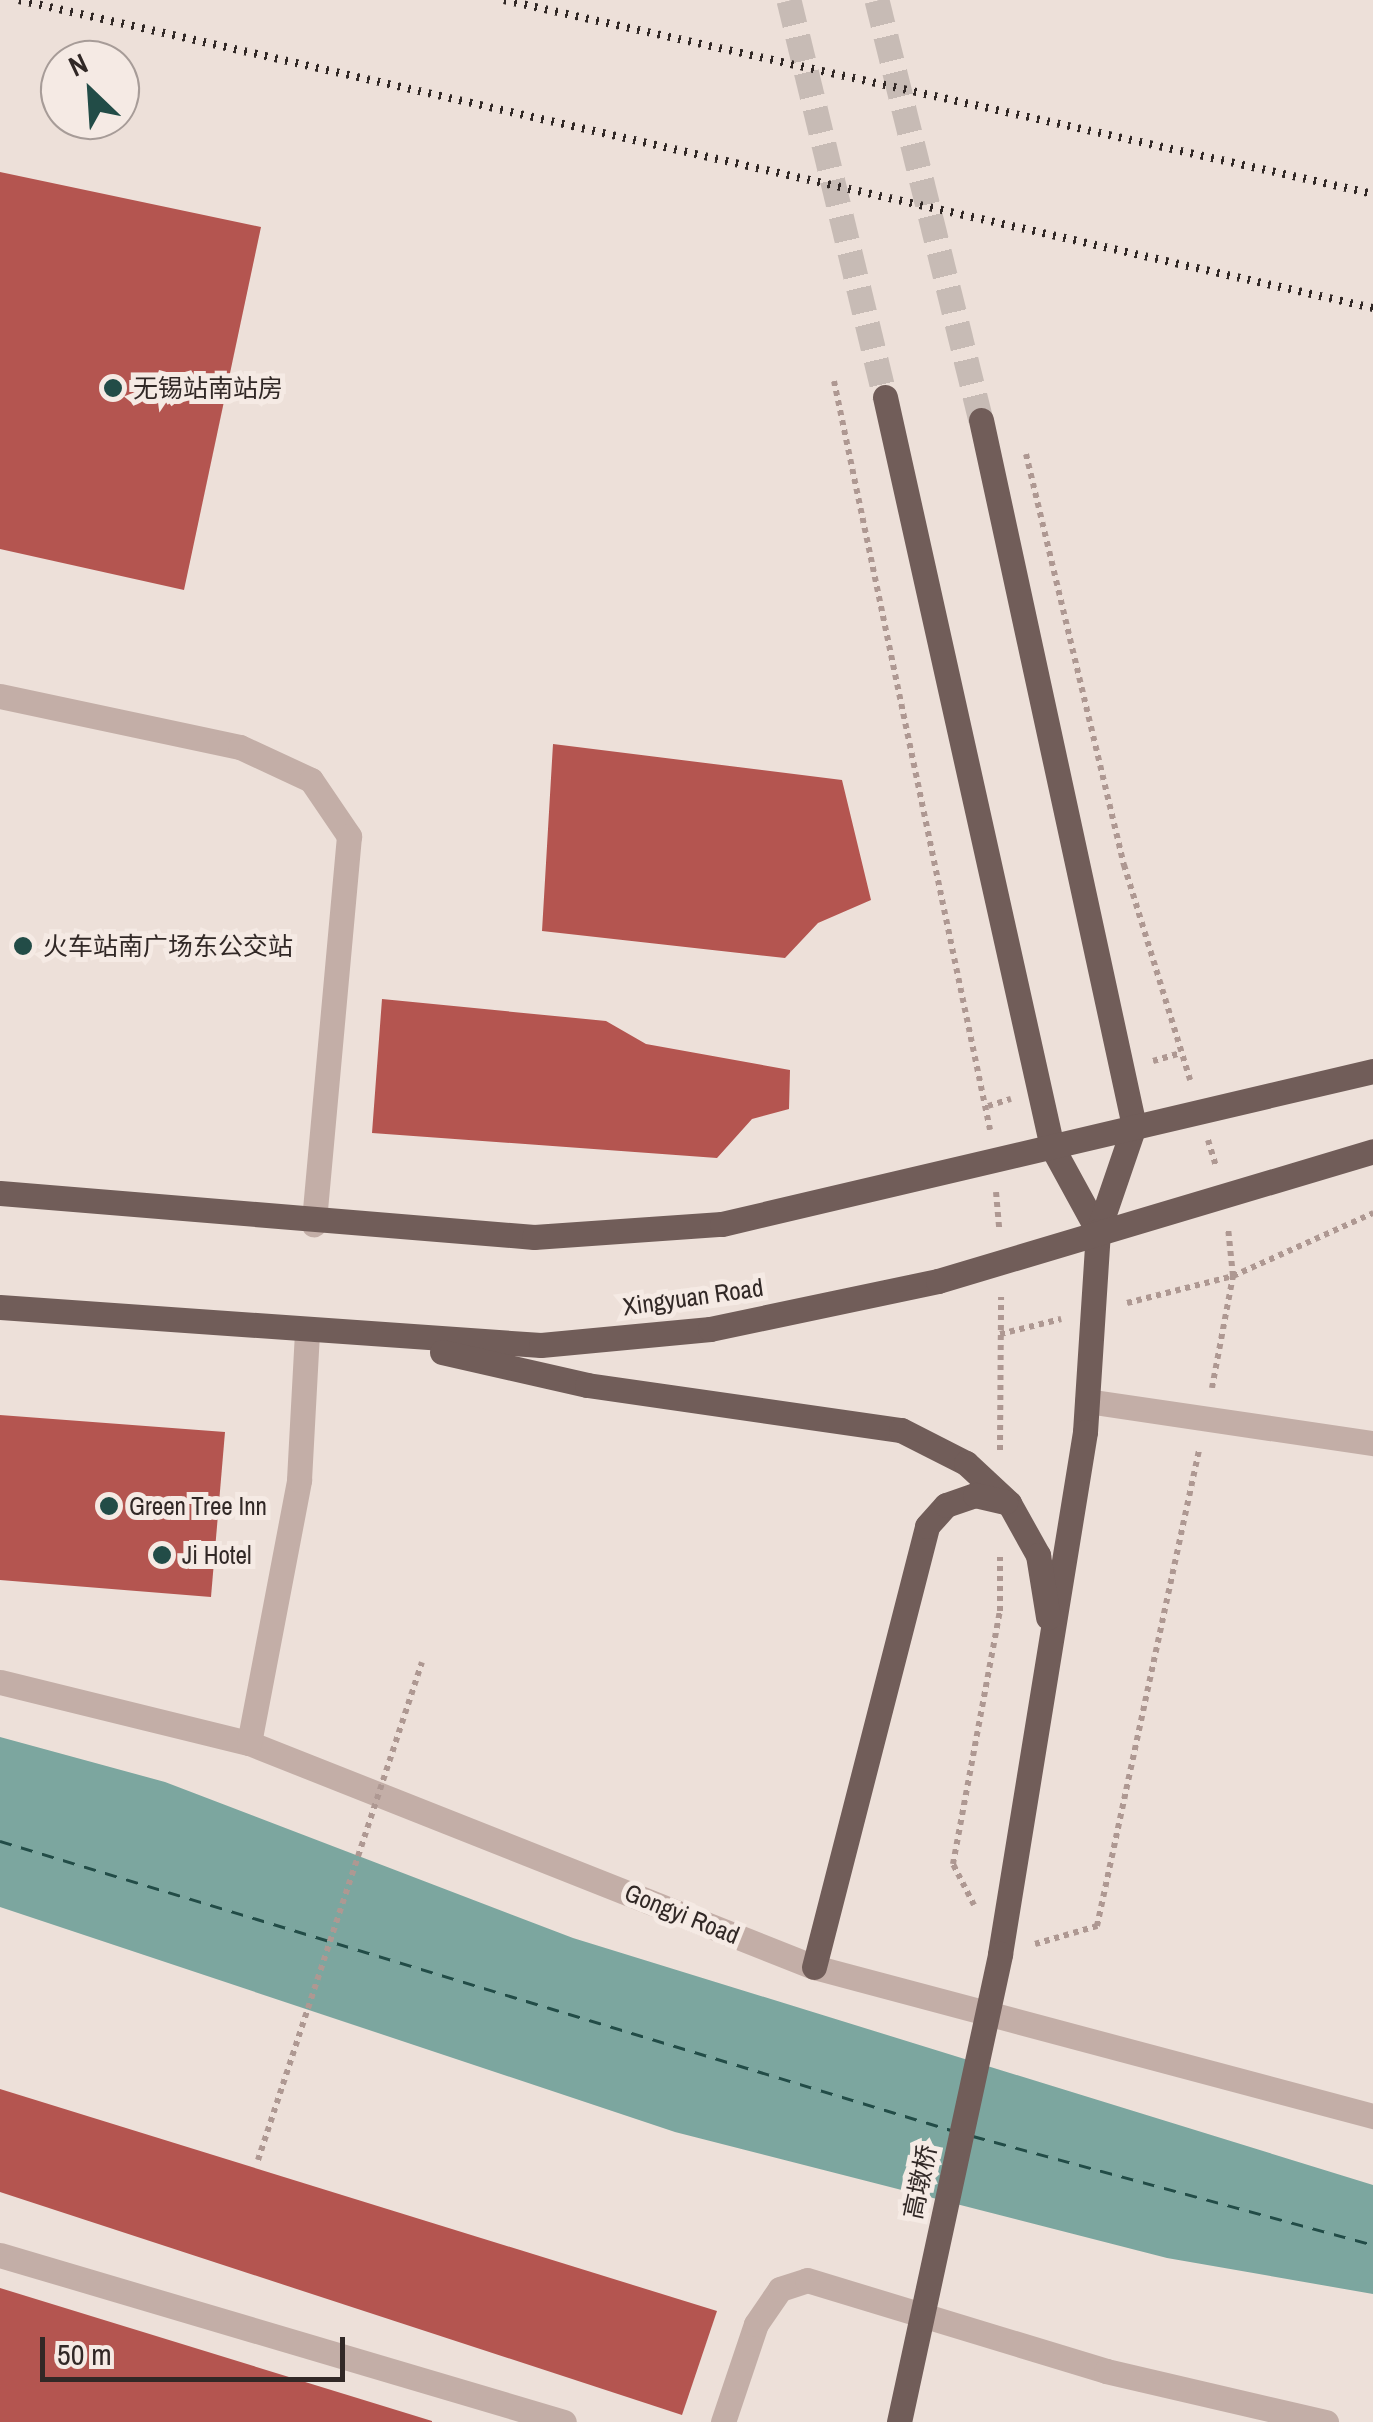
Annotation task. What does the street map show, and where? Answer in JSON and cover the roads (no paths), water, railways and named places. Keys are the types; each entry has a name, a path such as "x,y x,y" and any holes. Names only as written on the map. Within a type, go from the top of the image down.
{"main road":[{"path":"885,397 1052,1147 1098,1231"},
{"path":"981,420 1134,1126"},
{"path":"0,1193 314,1224 534,1237 722,1224 1373,1071"},
{"name":"高墩桥","path":"899,2422 1000,1954 1087,1401 1098,1231 1134,1126"},
{"name":"Xingyuan Road","path":"0,1307 374,1337 541,1346 710,1330 938,1282 1373,1151"},
{"path":"374,1337 587,1384 901,1430 966,1463 1010,1503 1038,1555 1052,1642"},
{"path":"814,1968 927,1526 975,1495 1010,1503"}],"street":[{"path":"0,696 240,747 310,780 349,836 314,1224"},
{"path":"248,1743 300,1480 307,1332"},
{"path":"1087,1401 1373,1444"},
{"name":"Gongyi Road","path":"0,1682 248,1743 814,1968 1373,2116"},
{"path":"0,2255 564,2422"},
{"path":"724,2422 756,2324 780,2288 808,2280 1106,2371 1326,2422"}],"water":[{"path":"0,1737 165,1782 573,1938 1373,2185 1373,2294 1167,2258 675,2132 0,1907"}],"tunnel":[{"path":"789,0 885,397"},
{"path":"877,0 981,420"}],"railway":[{"path":"19,0 1373,308"},
{"path":"504,0 1373,194"}],"place":[{"name":"无锡站南站房","path":"113,388"},
{"name":"火车站南广场东公交站","path":"23,946"},
{"name":"Green Tree Inn","path":"109,1506"},
{"name":"Ji Hotel","path":"162,1555"}]}
